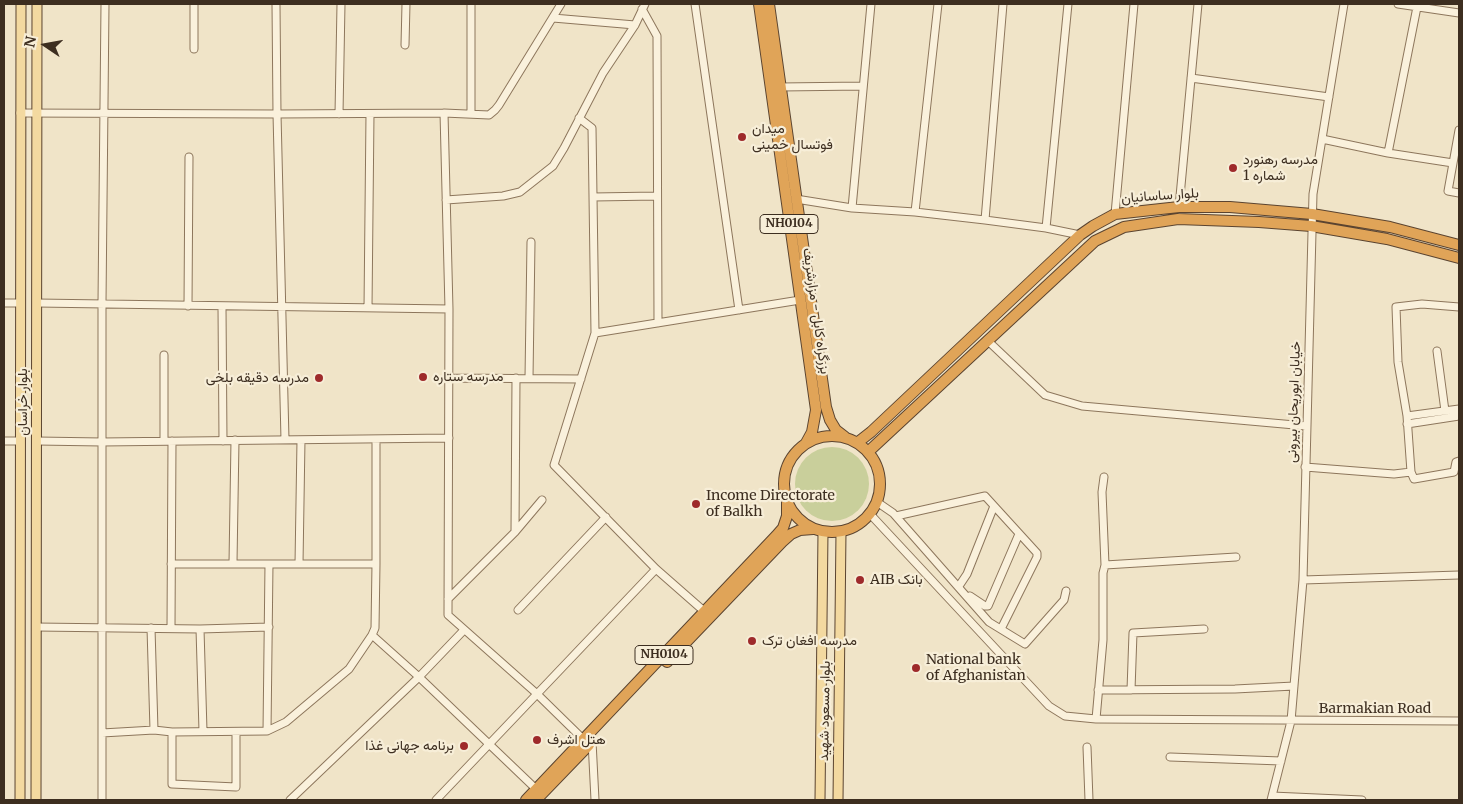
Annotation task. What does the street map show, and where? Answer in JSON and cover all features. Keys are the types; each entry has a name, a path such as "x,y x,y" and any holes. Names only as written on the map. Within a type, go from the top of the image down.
{"highway":[{"name":"بزرگراه کابل - مزارشریف","path":"759,4 816,410 812,432 806,443"},
{"name":"بزرگراه کابل - مزارشریف","path":"769,4 826,407 830,420 836,430 845,437"},
{"name":"بلوار ساسانیان","path":"858,443 1080,235 1115,214 1179,207 1230,207 1312,214 1390,226 1459,245"},
{"name":"بلوار ساسانیان","path":"868,452 1095,241 1124,227 1178,219 1311,226 1388,239 1459,258"},
{"name":"NH0104","path":"526,800 588,741 746,573 783,528 787,516 784,476 788,463 796,452 806,443 818,437 832,436 845,437 858,443 868,452 874,460 879,475 880,491 877,502 870,514 857,525 841,532 800,530 791,534 746,573 704,612 588,741 536,800"},
{"path":"787,503 793,514 802,522 818,530"}],"main road":[{"name":"بلوار خراسان","path":"20,4 20,800"},
{"name":"بلوار خراسان","path":"36,800 37,4"},
{"path":"20,374 37,374"},
{"name":"بلوار مسعود شهید","path":"818,530 820,800"},
{"name":"بلوار مسعود شهید","path":"838,800 841,532"},
{"path":"20,722 36,722"}],"street":[{"path":"102,800 102,303 105,4"},
{"path":"194,4 194,49"},
{"path":"276,4 285,440"},
{"path":"339,114 341,4"},
{"path":"405,45 406,4"},
{"path":"471,4 471,114"},
{"path":"20,113 444,113 489,115 495,110 561,4"},
{"path":"695,4 739,310"},
{"path":"852,208 871,4"},
{"path":"915,212 938,4"},
{"path":"985,220 1002,4"},
{"path":"1046,228 1068,4"},
{"path":"1115,214 1134,4"},
{"path":"1179,207 1198,4"},
{"name":"خیابان ابوریحان بیرونی","path":"1272,798 1291,721 1302,580 1313,194 1344,4"},
{"path":"1398,4 1459,13"},
{"path":"644,6 657,36 658,323"},
{"path":"446,200 503,196 520,192 553,166 603,73 635,25 644,6"},
{"path":"1388,153 1417,7"},
{"path":"553,18 635,25"},
{"path":"1191,78 1329,97"},
{"path":"780,86 863,86"},
{"path":"444,113 449,309 448,615 588,741 595,800"},
{"path":"368,308 370,114"},
{"path":"579,118 592,128 595,333 554,465 656,569 704,612"},
{"path":"1459,130 1448,191 1459,193"},
{"path":"1322,139 1388,153 1453,163"},
{"path":"188,306 189,157"},
{"path":"593,197 657,196"},
{"path":"796,199 852,208 915,212 985,220 1046,228 1080,235"},
{"path":"529,378 531,242"},
{"path":"595,333 800,300"},
{"path":"4,303 20,303"},
{"path":"37,303 449,309"},
{"path":"1459,307 1422,304 1396,307 1398,362 1407,416 1411,472 1414,480 1454,472 1456,462 1459,461"},
{"path":"222,306 223,441"},
{"path":"987,340 1045,395 1082,406 1306,426"},
{"path":"1437,351 1445,411"},
{"path":"164,355 172,564 171,628"},
{"path":"449,378 581,379"},
{"path":"514,532 516,378"},
{"path":"1407,416 1459,409"},
{"path":"1407,424 1459,416"},
{"path":"102,733 154,730 172,732 267,731 286,722 349,669 375,628 376,438"},
{"path":"37,441 448,438"},
{"path":"4,440 20,441"},
{"path":"233,563 236,440"},
{"path":"299,564 301,440"},
{"path":"1305,467 1394,474 1411,472"},
{"path":"1096,719 1102,640 1103,573 1105,565 1102,492 1104,477"},
{"path":"896,516 985,496 1037,553 1037,557 1001,628"},
{"path":"448,599 514,532 542,500"},
{"path":"877,502 896,516 989,622 1025,644 1064,600 1066,591"},
{"path":"959,586 967,574 994,506"},
{"name":"Barmakian Road","path":"870,514 1049,706 1065,716 1096,719 1459,721"},
{"path":"518,610 606,517"},
{"path":"967,596 972,596 984,606 988,606 1019,534"},
{"path":"1105,565 1236,557"},
{"path":"172,564 376,564"},
{"path":"267,731 269,564"},
{"path":"436,800 656,569"},
{"path":"1302,580 1459,575"},
{"path":"36,627 269,627"},
{"path":"151,628 154,730"},
{"path":"200,628 203,731"},
{"path":"1131,690 1133,633 1204,629"},
{"path":"290,800 419,677 464,630"},
{"path":"372,635 419,677 536,789"},
{"path":"1098,690 1294,686"},
{"path":"172,732 172,784 236,786 236,732"},
{"path":"1087,747 1089,800"},
{"path":"1170,757 1281,761"},
{"path":"1272,798 1362,800"}],"green space":[{"path":"832,447 846,450 858,458 866,470 869,484 866,498 858,510 846,518 832,521 818,518 806,510 798,498 795,484 798,470 806,458 818,450"}],"place":[{"name":"میدان فوتسال خمینی","path":"742,137"},
{"name":"مدرسه رهنورد شماره 1","path":"1233,168"},
{"name":"مدرسه ستاره","path":"423,377"},
{"name":"مدرسه دقيقه بلخى","path":"319,378"},
{"name":"Income Directorate of Balkh","path":"696,504"},
{"name":"AIB بانک","path":"860,580"},
{"name":"مدرسه افغان ترک","path":"752,641"},
{"name":"National bank of Afghanistan","path":"916,668"},
{"name":"هتل اشرف","path":"537,740"},
{"name":"برنامه جهانی غذا","path":"464,746"}]}
